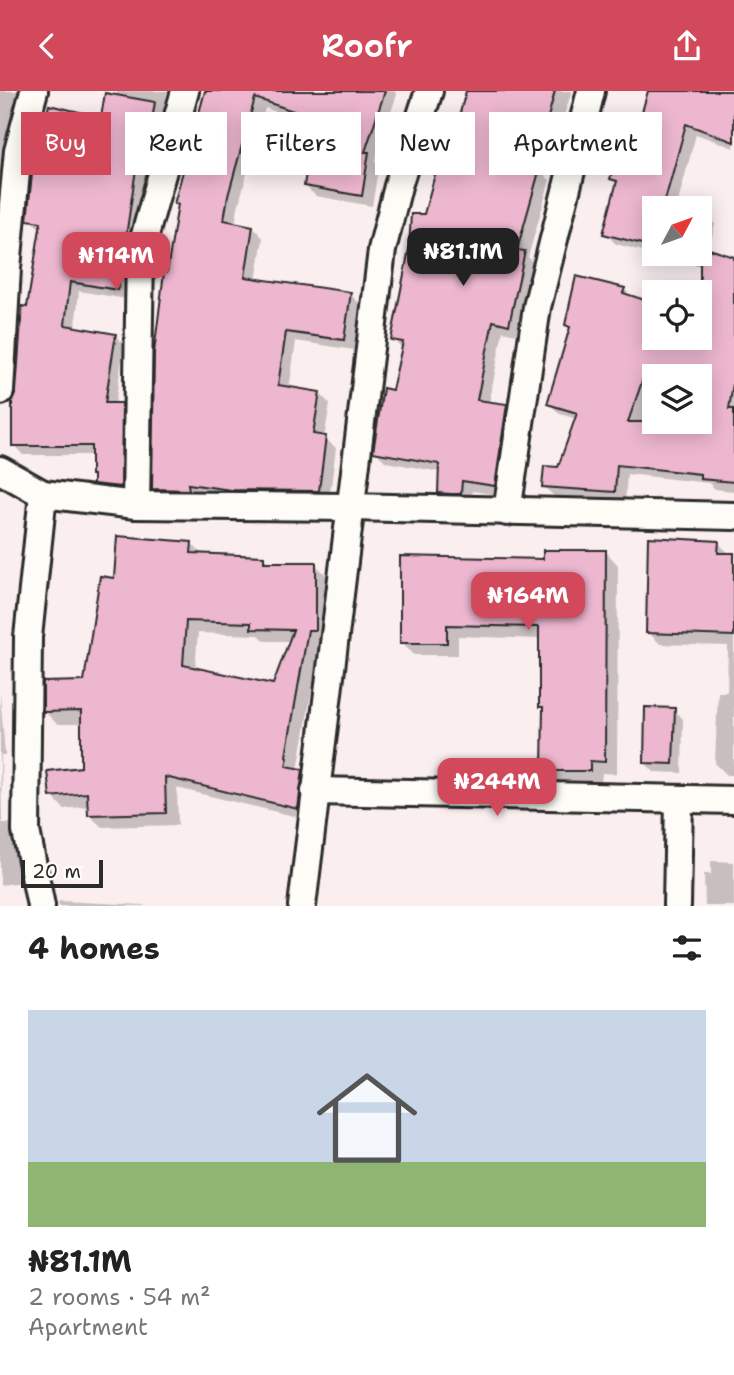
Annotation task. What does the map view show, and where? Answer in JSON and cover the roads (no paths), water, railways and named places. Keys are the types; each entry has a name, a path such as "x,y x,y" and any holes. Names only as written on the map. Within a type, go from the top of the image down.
{"street":[{"path":"0,391 7,268 18,151 34,91"},
{"path":"136,506 140,253 185,91"},
{"path":"302,906 382,250 398,186 429,91"},
{"path":"508,512 537,307 591,91"},
{"path":"0,470 43,493 136,506 350,507 734,516"},
{"path":"41,906 26,831 26,817 28,637 43,493"},
{"path":"315,791 734,800"},
{"path":"677,906 679,799"}]}
